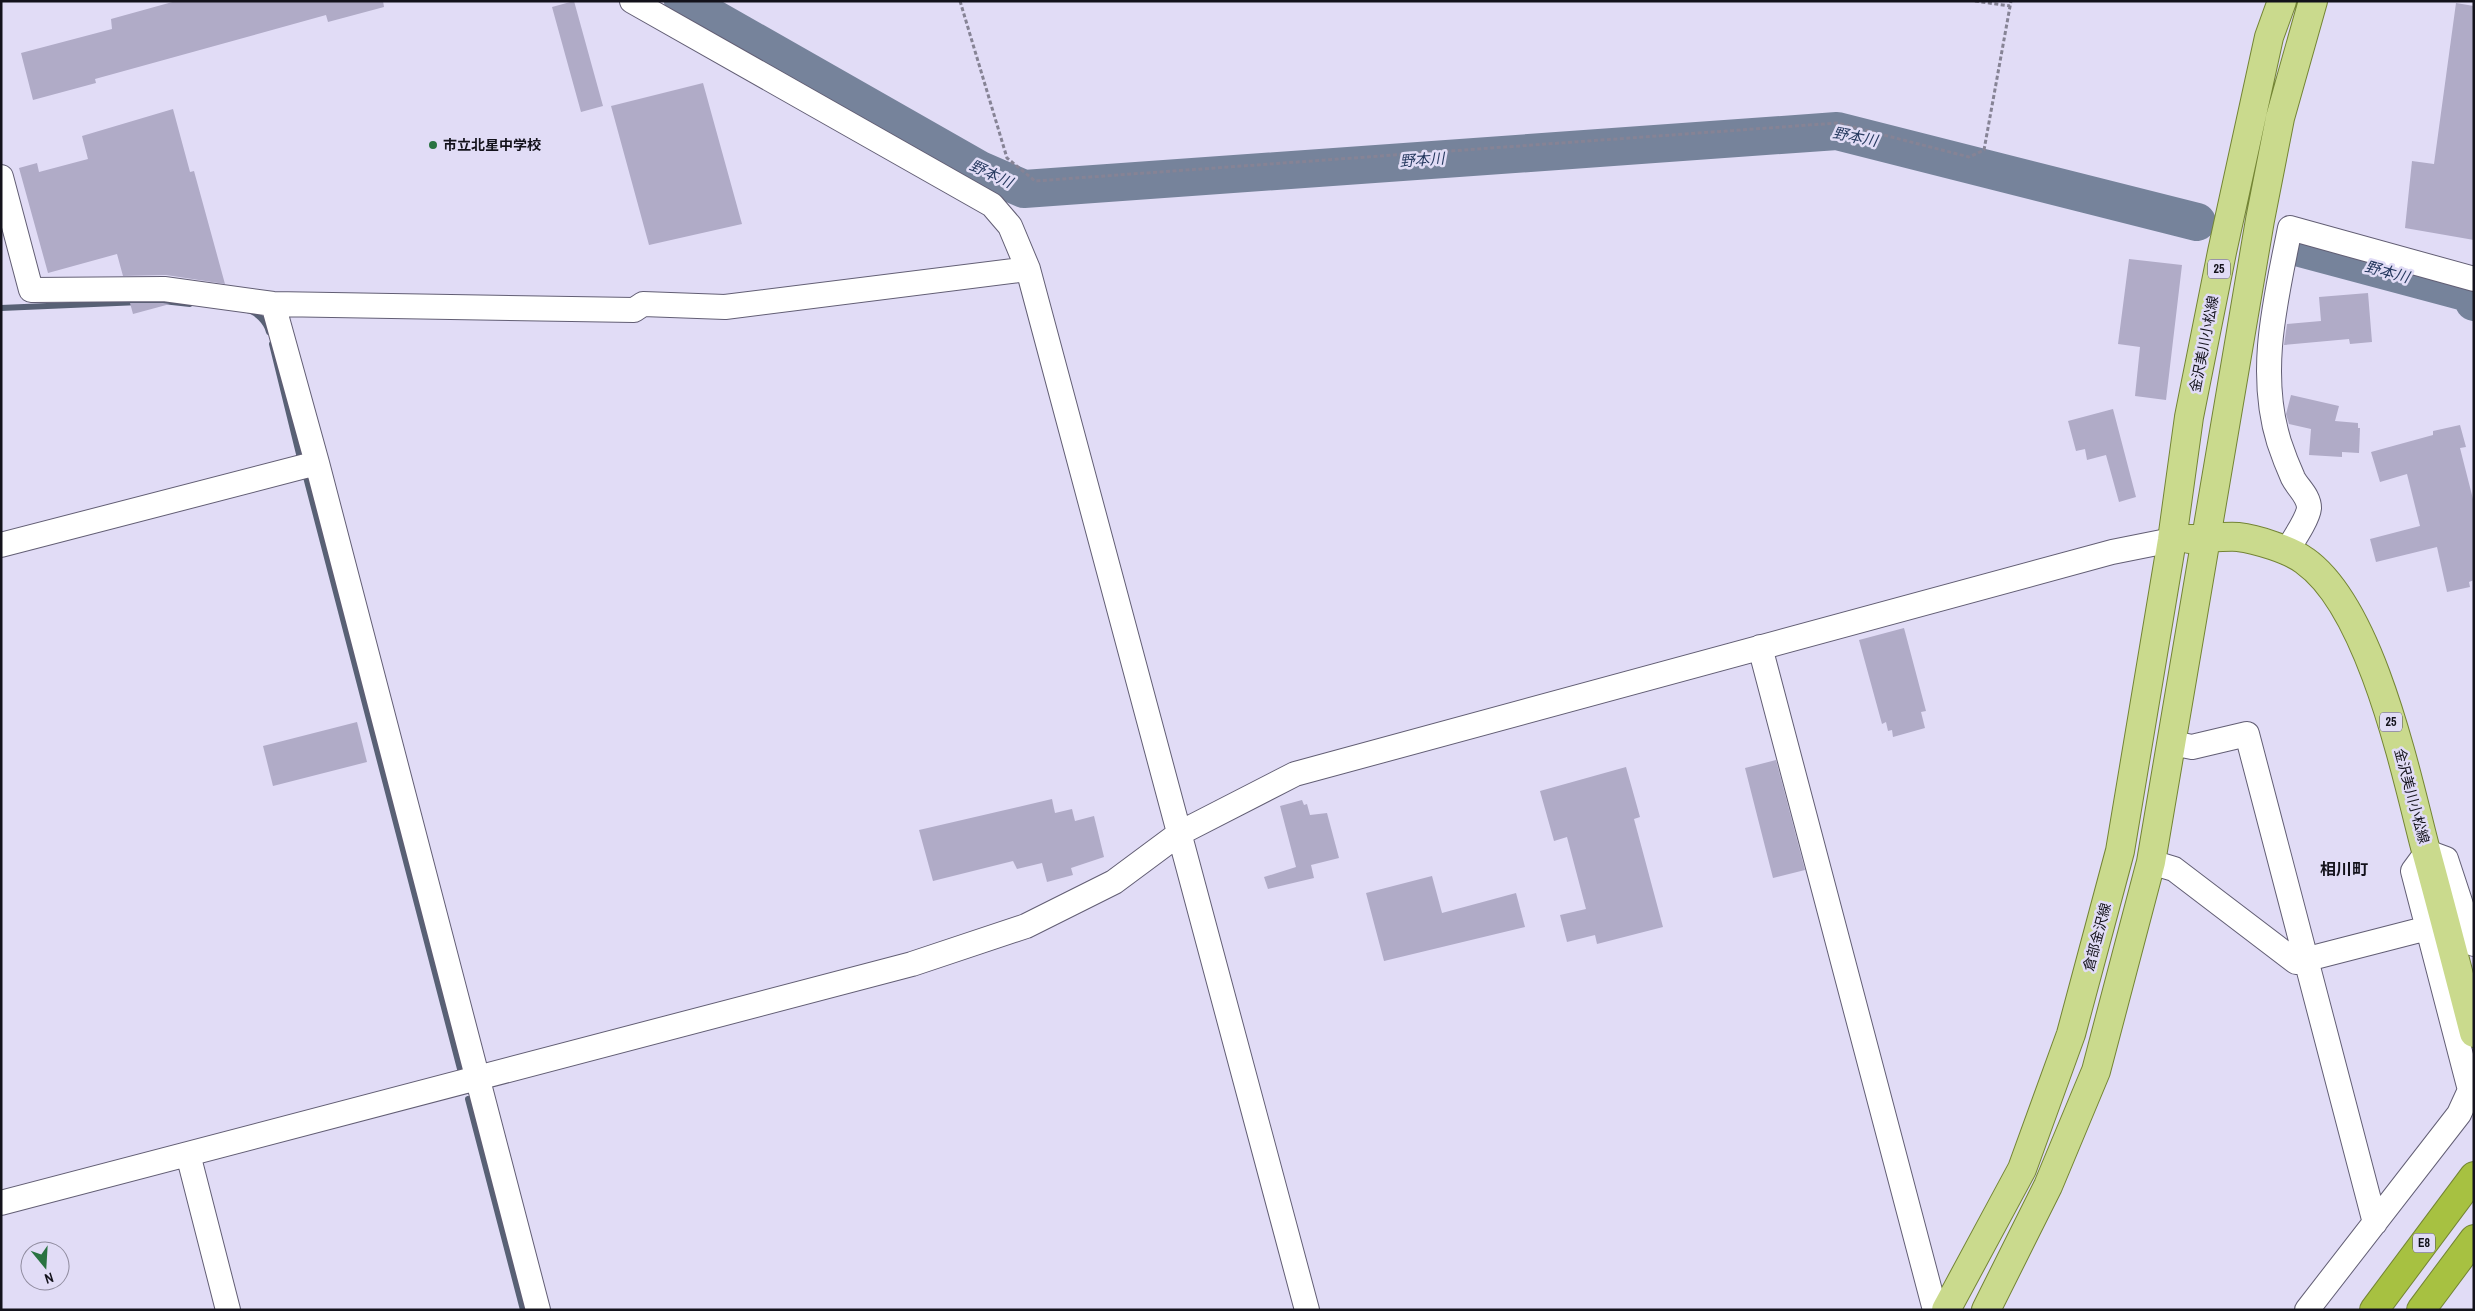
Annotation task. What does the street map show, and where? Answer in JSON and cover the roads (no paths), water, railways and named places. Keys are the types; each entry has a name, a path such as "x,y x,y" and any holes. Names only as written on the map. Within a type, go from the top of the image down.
{"highway":[{"name":"E8","path":"2374,1310 2474,1176"},
{"path":"2420,1310 2474,1239"}],"main road":[{"name":"金沢美川小松線","path":"2282,1 2269,37 2222,252 2189,417 2172,540 2238,537 2286,552 2305,560 2324,578 2342,604 2373,667 2402,757 2474,1034"},
{"name":"25","path":"2207,539 2260,220 2280,118 2313,1"},
{"path":"1986,1310 2048,1186 2096,1071 2151,862 2207,539"},
{"name":"倉部金沢線","path":"1946,1310 2022,1169 2071,1034 2120,851 2172,540"}],"street":[{"path":"632,1 992,205 1010,226 1028,269 1306,1310"},
{"path":"1,176 31,290 164,289 273,304 634,310 643,304 725,307 1028,269"},
{"path":"2286,552 2309,510 2307,498 2293,478 2279,443 2271,407 2268,354 2272,316 2290,228 2474,279"},
{"path":"273,304 317,463 538,1310"},
{"path":"1,545 317,463"},
{"path":"1,1203 912,964 1026,926 1114,882 1180,833 1295,774 2112,552 2172,540"},
{"path":"1760,647 1935,1310"},
{"path":"2172,744 2192,747 2247,734 2375,1223"},
{"path":"2308,1310 2459,1114 2470,1090 2413,871 2427,852 2446,859 2474,944"},
{"path":"2151,862 2174,869 2296,962 2428,928"},
{"path":"188,1154 228,1310"}],"waterway":[{"name":"野本川","path":"683,1 980,170 1024,189 1837,131 2197,222"},
{"name":"野本川","path":"2296,247 2472,294 2474,302"},
{"path":"1,308 163,301 190,304"},
{"path":"247,310 261,318 269,332"},
{"path":"272,344 299,454"},
{"path":"306,477 460,1069"},
{"path":"468,1099 523,1310"}],"place":[{"name":"市立北星中学校","path":"433,145"}],"district":[{"name":"相川町","path":"2344,869"}]}
